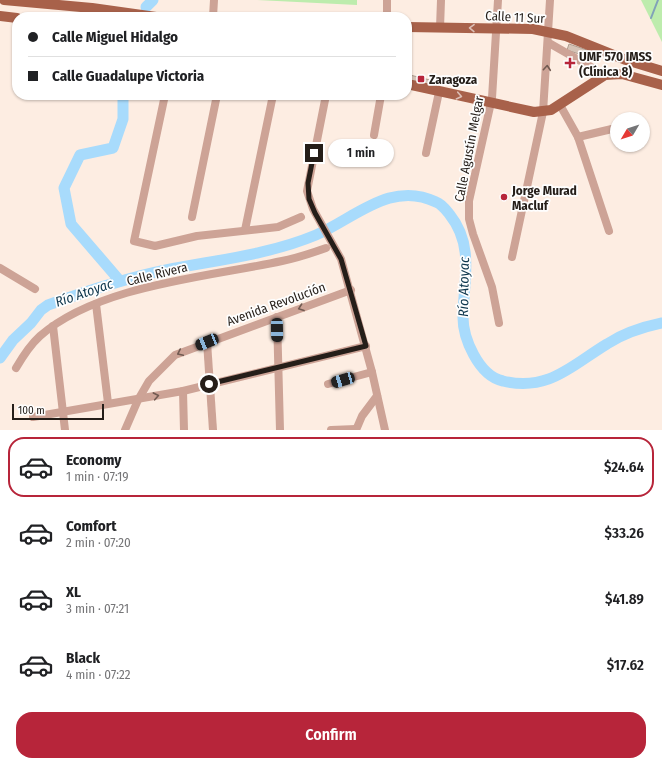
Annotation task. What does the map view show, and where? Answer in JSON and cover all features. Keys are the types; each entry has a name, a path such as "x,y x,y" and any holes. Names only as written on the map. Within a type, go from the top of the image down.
{"main road":[{"path":"4,0 114,12"},
{"path":"0,16 12,17"},
{"name":"Calle 11 Sur","path":"412,27 533,29 566,36 626,60 662,70"},
{"path":"412,85 534,112 560,105 605,75 613,73 662,85"}],"street":[{"path":"213,12 214,0"},
{"path":"386,12 387,0"},
{"path":"440,28 441,0"},
{"name":"Calle Agustín Melgar","path":"498,0 491,103 469,201 469,219 492,287 499,323"},
{"path":"512,257 543,110 550,32 550,0"},
{"path":"549,43 591,67"},
{"path":"426,153 439,92"},
{"path":"164,100 134,241 155,246 197,236 278,227 301,217"},
{"path":"192,217 216,100"},
{"path":"245,230 272,100"},
{"path":"325,100 308,183 309,199 315,213 341,259 366,346 384,430"},
{"path":"374,134 380,100"},
{"path":"560,105 578,137 609,230"},
{"path":"578,137 610,129"},
{"name":"Calle Rivera","path":"16,368 27,351 53,326 71,315 96,304 164,283 283,261 326,248"},
{"path":"0,268 35,289"},
{"name":"Avenida Revolución","path":"124,430 149,381 175,355 351,290"},
{"path":"96,304 108,403"},
{"path":"277,317 280,430"},
{"path":"53,326 64,430"},
{"path":"207,342 213,430"},
{"path":"33,417 183,391 366,346"},
{"path":"328,384 372,372"},
{"path":"183,391 184,430"},
{"path":"331,430 356,430 362,416 377,396"}],"green space":[{"path":"257,0 357,0 357,5"},
{"path":"641,0 662,0 662,42"}],"building":[{"path":"569,44 596,53 594,59 567,50"},
{"path":"412,76 434,81 433,85 412,81"}],"waterway":[{"name":"Río Atoyac","path":"146,7 153,0"},
{"path":"651,18 658,0"},
{"name":"Río Atoyac","path":"120,281 71,224 64,188 80,155 113,148 123,119 123,100"},
{"name":"Río Atoyac","path":"0,358 13,340 31,323 41,310 48,305 136,277 279,248 316,235 374,204 389,198 404,195 420,196 438,203 450,215 457,226 462,238 466,263 463,314 465,334 474,355 486,372 494,378 519,383 534,383 547,380 571,368 620,337 662,323"}],"place":[{"name":"UMF 570 IMSS (Clínica 8)","path":"570,63"},
{"name":"Zaragoza","path":"421,79"},
{"name":"Jorge Murad Macluf","path":"504,197"}],"route":[{"path":"209,384 366,346 341,259 313,210 309,199 307,191 314,153"}]}
